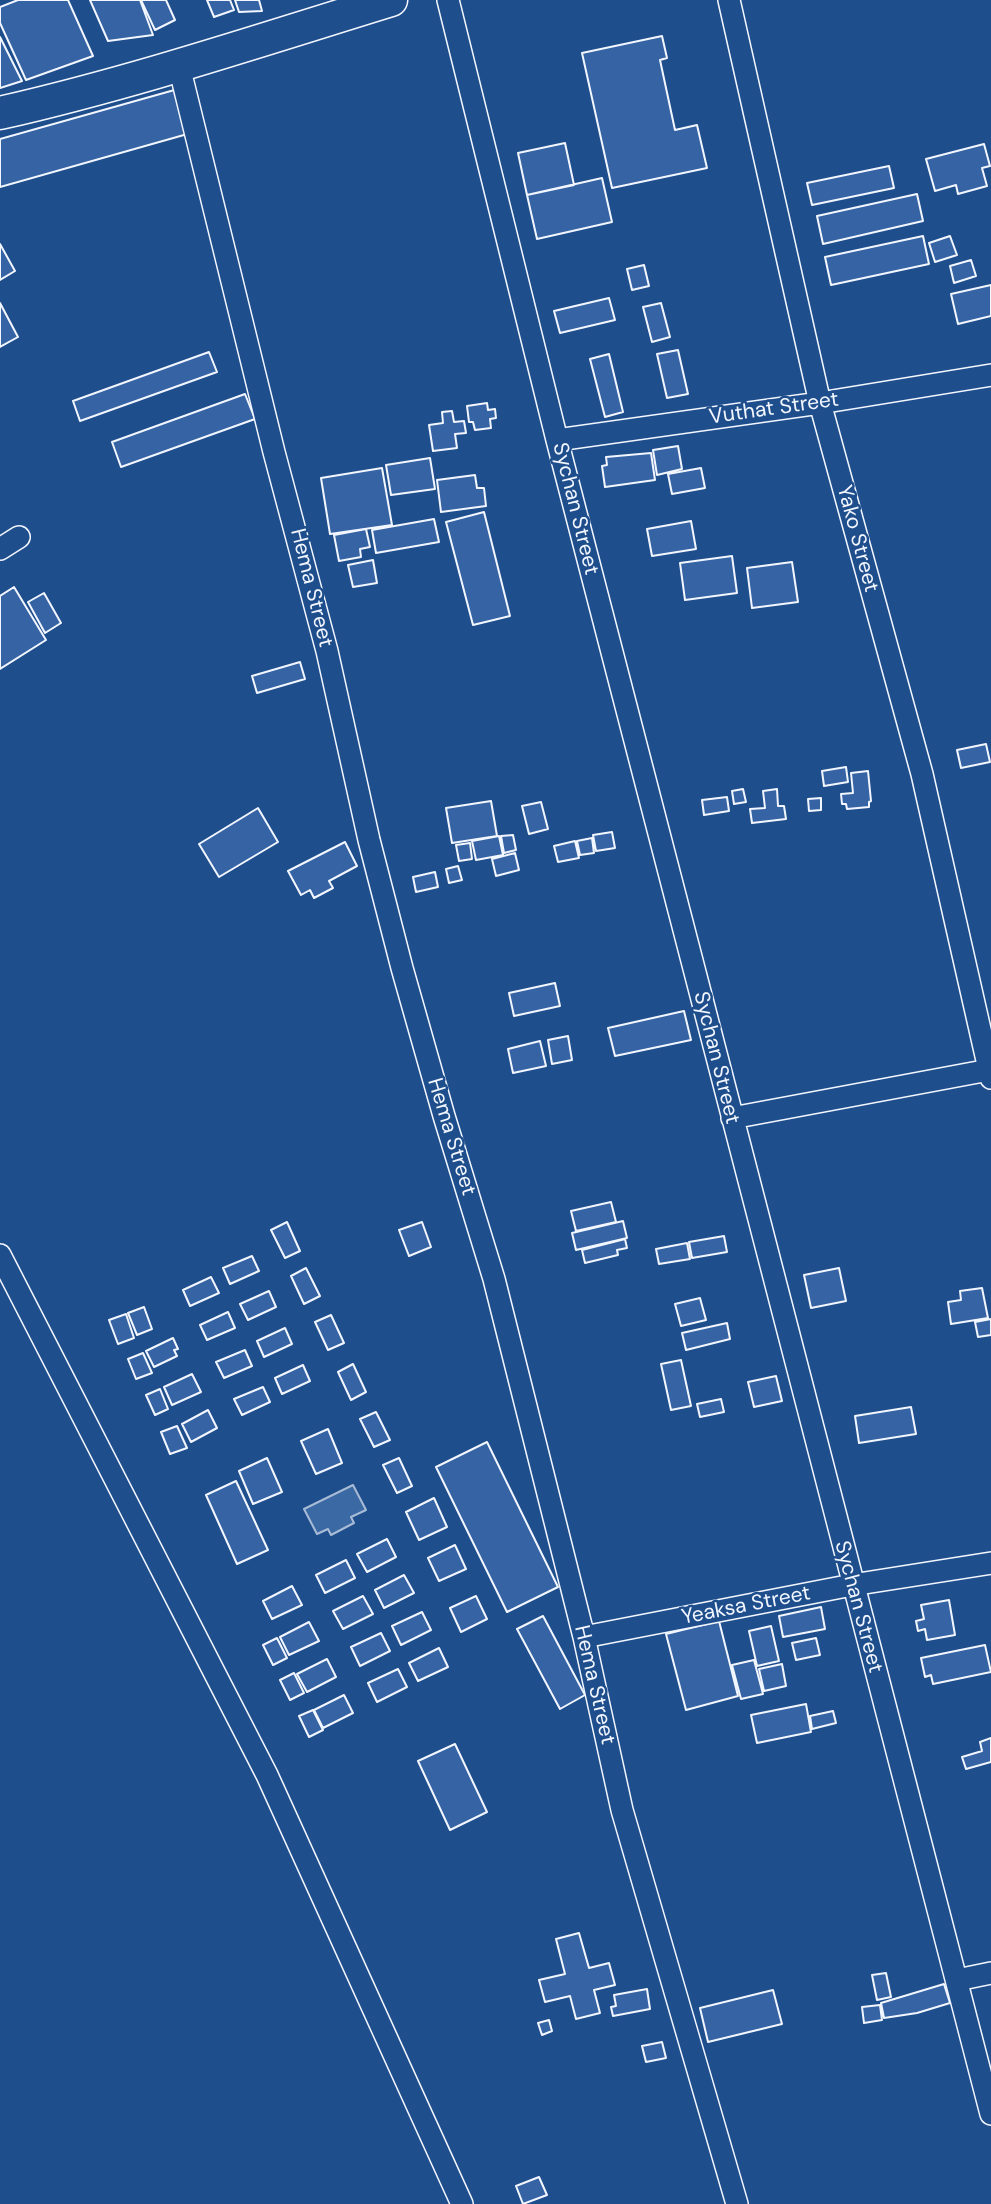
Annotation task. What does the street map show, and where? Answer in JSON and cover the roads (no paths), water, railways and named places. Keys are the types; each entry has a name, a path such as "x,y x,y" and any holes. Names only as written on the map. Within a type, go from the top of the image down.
{"highway":[{"path":"0,113 179,66 391,0"}],"street":[{"name":"Sychan Street","path":"448,0 557,440 991,2114"},
{"name":"Yako Street","path":"729,0 820,403 922,774 990,1074"},
{"name":"Hema Street","path":"179,66 274,452 327,651 369,840 402,968 494,1279 584,1637 622,1810 737,2204"},
{"name":"Vuthat Street","path":"557,440 820,403 991,375"},
{"path":"0,549 19,537"},
{"path":"732,1118 990,1074"},
{"path":"0,1255 267,1775 462,2204"},
{"name":"Yeaksa Street","path":"584,1637 852,1585 991,1563"},
{"path":"957,1980 991,1973"}],"water":[{"path":"353,1485 366,1510 351,1517 354,1523 331,1535 328,1529 317,1534 304,1509"}]}
